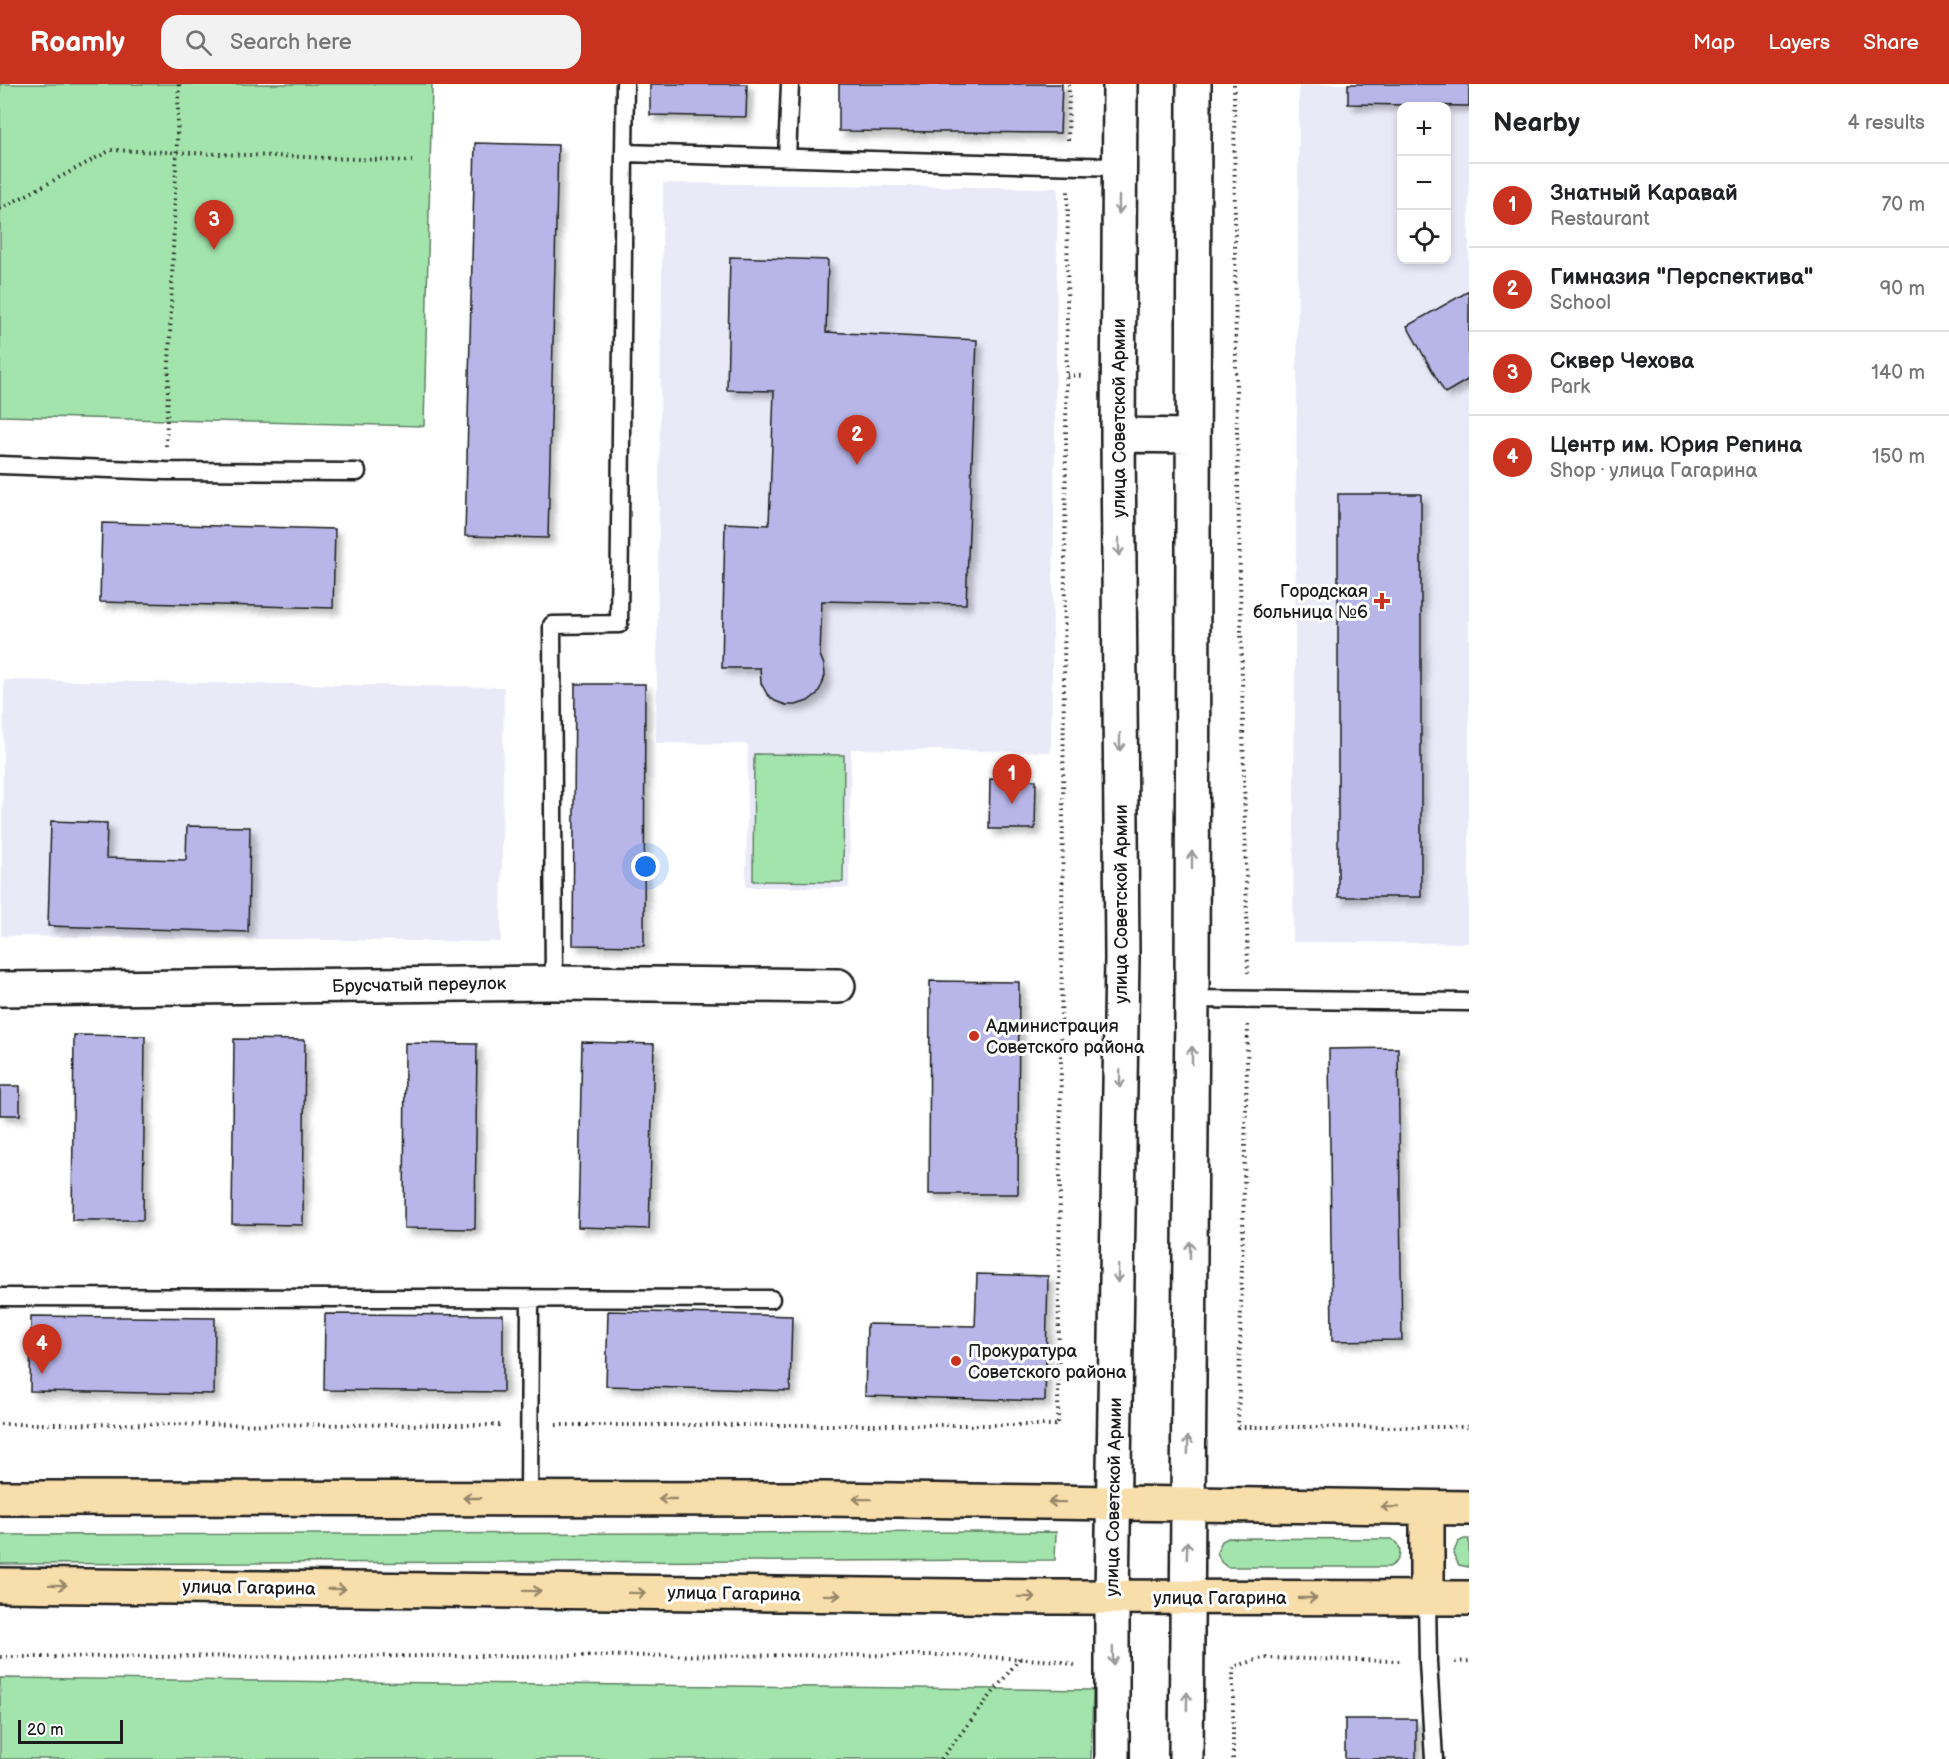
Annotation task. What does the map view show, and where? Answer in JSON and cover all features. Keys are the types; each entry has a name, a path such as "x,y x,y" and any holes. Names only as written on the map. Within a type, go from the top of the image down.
{"main road":[{"name":"улица Советской Армии","path":"1112,1759 1112,1598 1122,958 1118,435 1120,84"},
{"path":"1186,1759 1192,999 1194,84"},
{"path":"1118,435 1193,436"},
{"name":"Брусчатый переулок","path":"0,989 554,984 838,986"},
{"path":"0,1498 529,1498 1115,1502 1469,1508"},
{"path":"1427,1508 1427,1598"},
{"name":"улица Гагарина","path":"0,1585 1112,1598 1469,1598"}],"lane":[{"path":"554,984 552,626 619,624 625,84"},
{"path":"788,158 790,84"},
{"path":"624,153 1119,167"},
{"path":"0,465 165,471 357,472"},
{"path":"1192,999 1469,1002"},
{"path":"0,1297 771,1299"},
{"path":"529,1498 530,1300"},
{"path":"1427,1598 1434,1759"}],"path":[{"path":"165,471 179,84"},
{"path":"0,1424 1058,1425 1069,84"},
{"path":"1234,84 1236,382 1248,1000 1238,1427 1469,1427"},
{"path":"0,209 111,150 411,161"},
{"path":"0,1658 954,1655 1059,1660 1079,1666"},
{"path":"941,1759 1020,1658"},
{"path":"1233,1759 1233,1667 1263,1658 1469,1661"}],"shaded area":[{"name":"Городская больница №6","path":"1299,84 1469,84 1469,943 1293,942"},
{"path":"663,183 1058,188 1051,752 851,749 849,888 746,887 748,744 656,743"},
{"path":"4,680 504,687 501,942 1,936"}],"green space":[{"path":"0,84 432,84 424,426 0,416"},
{"path":"754,754 844,755 843,882 753,881"},
{"path":"1056,1532 1055,1560 0,1564 0,1535"},
{"path":"1228,1538 1392,1539 1398,1546 1400,1554 1397,1561 1389,1567 1227,1567 1221,1562 1217,1552 1222,1541"},
{"path":"1469,1539 1469,1567 1459,1565 1453,1554 1458,1542"},
{"path":"0,1678 1093,1690 1091,1759 0,1759"}],"building":[{"path":"650,84 747,84 746,117 650,115"},
{"path":"839,84 1062,84 1060,133 839,131"},
{"path":"1348,84 1469,84 1469,106 1451,106 1451,102 1348,104"},
{"path":"475,143 558,145 548,538 465,536"},
{"path":"730,257 828,260 826,332 977,340 966,604 822,601 820,655 825,675 817,694 808,701 796,705 786,705 775,701 767,694 761,683 760,668 722,668 725,523 769,525 774,391 727,390"},
{"path":"1469,291 1469,379 1445,393 1407,326"},
{"path":"1338,494 1421,494 1421,897 1338,897"},
{"path":"102,523 335,529 333,608 100,602"},
{"path":"575,684 645,684 644,946 573,945"},
{"path":"990,779 1036,780 1035,829 989,829"},
{"path":"51,821 107,823 106,858 186,860 187,826 250,827 248,932 48,926"},
{"name":"Администрация Советского района","path":"930,981 1019,982 1018,1194 929,1194"},
{"path":"74,1035 145,1036 143,1220 72,1220"},
{"path":"234,1039 305,1040 303,1225 232,1224"},
{"path":"582,1042 654,1044 649,1229 578,1227"},
{"path":"405,1043 477,1044 475,1229 404,1228"},
{"path":"1398,1048 1402,1340 1332,1341 1329,1049"},
{"path":"0,1086 20,1086 20,1115 0,1115"},
{"name":"Прокуратура Советского района","path":"977,1274 1048,1276 1045,1401 865,1396 867,1324 975,1326"},
{"path":"608,1311 792,1316 790,1391 606,1386"},
{"path":"325,1314 503,1315 503,1392 324,1390"},
{"path":"31,1316 215,1318 214,1394 30,1391"},
{"path":"1345,1719 1416,1719 1416,1759 1345,1759"}],"place":[{"name":"Сквер Чехова","path":"214,250"},
{"name":"Гимназия \"Перспектива\"","path":"857,465"},
{"name":"Городская больница №6","path":"1382,601"},
{"name":"Знатный Каравай","path":"1012,804"},
{"name":"Администрация Советского района","path":"974,1036"},
{"name":"Прокуратура Советского района","path":"956,1361"},
{"name":"Центр им. Юрия Репина","path":"42,1374"}]}
